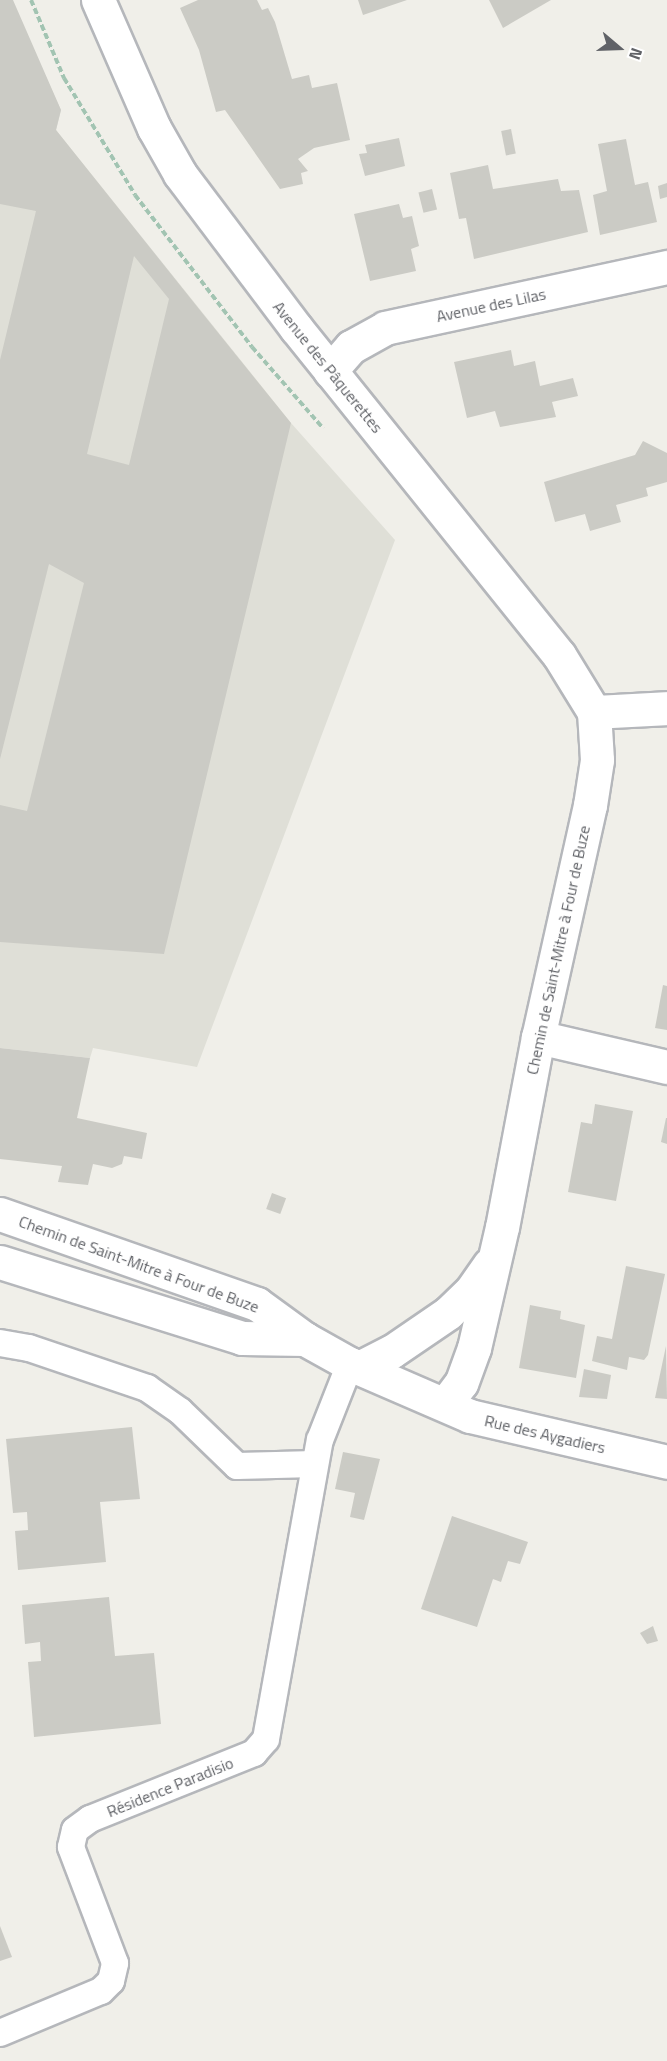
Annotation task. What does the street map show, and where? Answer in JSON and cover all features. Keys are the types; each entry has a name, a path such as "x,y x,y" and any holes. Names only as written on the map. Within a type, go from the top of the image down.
{"street":[{"name":"Avenue des Pâquerettes","path":"98,0 154,128 180,174 330,371 559,655 594,712"},
{"name":"Avenue des Lilas","path":"330,371 351,347 385,328 667,267"},
{"path":"594,712 667,708"},
{"name":"Chemin de Saint-Mitre à Four de Buze","path":"446,1402 461,1383 474,1348 538,1037 590,805 597,760 594,712"},
{"path":"538,1037 667,1067"},
{"name":"Chemin de Saint-Mitre à Four de Buze","path":"0,1214 257,1304 305,1339 355,1366 391,1352 448,1313 471,1291 493,1258"},
{"name":"Chemin de Saint-Mitre à Four de Buze","path":"0,1262 242,1338 305,1339"},
{"name":"Rue des Aygadiers","path":"355,1366 446,1402 470,1416 516,1430 667,1462"}],"lane":[{"path":"0,1343 29,1348 147,1388 180,1411 237,1466 315,1464"},
{"name":"Résidence Paradisio","path":"0,2033 100,1991 111,1981 115,1963 71,1847 75,1830 90,1819 254,1753 266,1739 315,1464 355,1366"}],"shaded area":[{"path":"0,0 11,0 61,110 56,130 291,423 395,540 197,1067 93,1048 90,1058 0,1048"}],"building":[{"path":"0,0 13,0 61,110 56,130 291,423 164,954 0,942 0,805 27,811 84,583 49,564 0,759 0,360 36,211 0,204","holes":["134,256 169,299 129,465 87,454"]},
{"path":"198,0 257,0 262,10 268,8 275,22 292,79 309,75 312,88 337,83 350,140 314,148 298,159 308,171 301,173 303,184 280,189 225,110 216,112 199,50 180,8"},
{"path":"358,0 407,0 363,15"},
{"path":"489,0 551,0 503,28"},
{"path":"511,129 516,154 506,155 501,131"},
{"path":"399,138 405,166 365,176 359,154 367,153 365,145"},
{"path":"626,139 635,185 648,182 657,222 600,235 593,195 607,191 598,144"},
{"path":"488,165 493,189 558,179 561,191 579,190 588,232 474,259 466,218 459,219 450,173"},
{"path":"667,183 667,197 660,199 658,186"},
{"path":"432,189 437,209 423,213 418,192"},
{"path":"399,204 403,218 412,216 419,246 411,249 416,271 370,281 354,214"},
{"path":"511,350 514,366 535,361 540,386 573,378 578,396 552,402 556,417 500,427 495,411 467,418 454,362"},
{"path":"643,441 667,453 667,482 646,488 648,496 616,505 621,522 590,531 585,514 555,522 544,482 635,455"},
{"path":"663,985 667,986 667,1030 655,1028"},
{"path":"0,1048 90,1058 77,1118 147,1133 142,1159 124,1156 122,1164 112,1168 93,1164 88,1185 58,1182 62,1166 0,1159"},
{"path":"595,1104 633,1111 616,1201 568,1192 581,1122 592,1124"},
{"path":"667,1118 667,1144 661,1142"},
{"path":"272,1193 286,1198 280,1214 266,1209"},
{"path":"626,1266 665,1274 648,1355 644,1360 629,1357 627,1370 592,1361 597,1336 612,1339"},
{"path":"530,1305 561,1311 560,1319 585,1325 576,1378 519,1368"},
{"path":"666,1346 667,1399 655,1398"},
{"path":"584,1369 611,1375 607,1399 579,1397"},
{"path":"132,1427 140,1499 100,1502 106,1562 18,1570 15,1531 28,1530 27,1512 13,1513 6,1439"},
{"path":"343,1452 380,1459 364,1520 350,1517 355,1493 335,1489"},
{"path":"452,1516 528,1542 520,1564 508,1561 501,1582 493,1579 477,1627 421,1609"},
{"path":"109,1597 115,1656 154,1653 161,1724 34,1737 28,1662 41,1661 40,1642 25,1644 22,1605"},
{"path":"653,1626 658,1641 647,1644 640,1633"},
{"path":"0,1926 12,1957 0,1961"}]}
